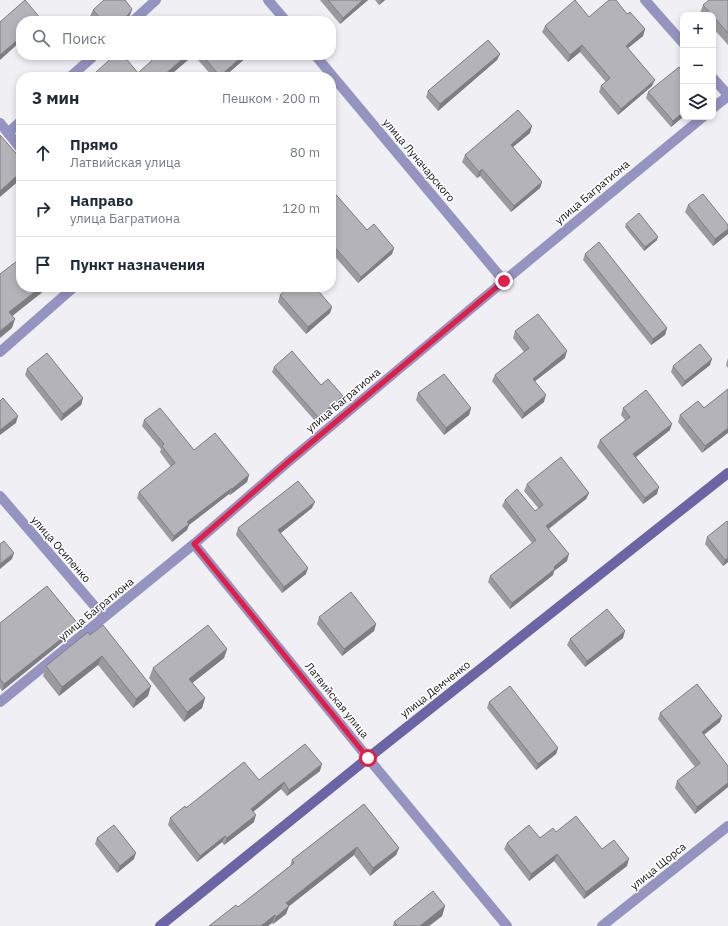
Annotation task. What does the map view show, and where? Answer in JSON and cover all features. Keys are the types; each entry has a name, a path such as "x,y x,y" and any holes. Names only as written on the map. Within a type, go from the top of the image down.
{"street":[{"path":"138,16 156,0"},
{"path":"268,0 282,16"},
{"path":"645,0 680,40"},
{"path":"76,72 89,60"},
{"name":"улица Луначарского","path":"318,60 328,72"},
{"name":"улица Луначарского","path":"336,81 504,281"},
{"path":"716,81 728,95 716,105"},
{"name":"улица Багратиона","path":"0,702 194,544 288,462 698,120"},
{"path":"0,124 16,142"},
{"path":"8,133 16,126"},
{"path":"0,352 68,292"},
{"name":"улица Демченко","path":"160,926 368,758 728,473"},
{"name":"улица Осипенко","path":"0,496 104,617"},
{"name":"Латвийская улица","path":"194,544 507,926"},
{"name":"улица Щорса","path":"602,926 728,826"}],"building":[{"path":"25,0 38,16 16,16 16,41 0,55 0,22"},
{"path":"104,0 125,0 132,9 127,16 98,16 93,10"},
{"path":"328,0 363,0 343,18"},
{"path":"575,0 589,17 609,0 616,0 627,14 630,12 645,29 626,46 655,80 621,109 601,86 610,78 582,45 570,55 545,26"},
{"path":"709,0 728,0 728,33 716,19 716,12 709,12 703,5"},
{"path":"488,40 500,54 440,104 428,91"},
{"path":"109,60 127,60 137,72 96,72"},
{"path":"152,60 181,60 168,72 139,72"},
{"path":"206,60 238,60 225,72 217,72"},
{"path":"679,67 680,68 680,115 673,121 648,92"},
{"path":"518,110 532,126 511,145 542,182 514,206 482,169 479,172 465,155"},
{"path":"0,135 16,153 16,177 0,191"},
{"path":"703,194 728,225 728,229 715,239 688,205"},
{"path":"336,195 367,230 374,224 394,248 361,277 336,249"},
{"path":"639,213 658,237 645,247 626,224"},
{"path":"599,242 667,328 653,339 585,254"},
{"path":"16,262 16,292 35,292 9,312 15,319 0,331 0,274"},
{"path":"284,292 319,292 332,307 308,327 280,295"},
{"path":"538,314 567,351 533,379 546,395 524,413 495,375 529,348 515,331"},
{"path":"700,344 712,359 685,381 673,366"},
{"path":"292,351 321,385 328,379 343,396 318,417 274,367"},
{"path":"47,353 83,398 63,414 27,369"},
{"path":"444,374 471,408 446,428 418,393"},
{"path":"728,389 728,428 705,446 680,415 698,401 704,408"},
{"path":"646,390 672,424 633,454 659,487 645,498 600,440 630,417 623,408"},
{"path":"3,398 18,416 0,430 0,401"},
{"path":"160,408 194,450 215,433 249,475 187,522 189,524 174,536 139,492 175,463 162,446 164,444 144,420"},
{"path":"561,457 589,493 546,526 569,554 554,567 555,569 512,603 490,576 536,540 505,500 517,489 535,511 543,505 527,484"},
{"path":"298,481 315,502 278,530 308,568 284,587 238,528"},
{"path":"727,521 728,558 725,560 707,537"},
{"path":"4,541 14,553 0,564 0,544"},
{"path":"47,586 79,625 4,684 0,679 0,623"},
{"path":"351,592 376,624 344,649 319,617"},
{"path":"607,609 625,631 587,661 570,639"},
{"path":"103,625 151,686 136,699 102,656 62,687 46,666 88,632 90,635"},
{"path":"208,625 227,649 189,679 205,698 187,712 153,668"},
{"path":"697,684 722,716 702,732 728,766 728,783 697,807 677,781 700,763 660,713"},
{"path":"510,686 558,748 538,764 489,702"},
{"path":"305,744 322,764 289,790 284,782 251,809 256,815 227,838 225,836 200,856 170,818 185,806 186,808 244,762 259,780"},
{"path":"364,804 399,848 373,868 357,847 286,903 289,906 276,917 275,915 261,926 209,926 236,905 238,907 294,863 292,860"},
{"path":"576,816 602,849 614,840 629,859 586,892 557,854 531,874 507,843 529,825 540,838 553,828 556,832"},
{"path":"114,825 136,853 120,866 97,838"},
{"path":"433,891 445,906 420,926 398,926 394,922"}],"route":[{"path":"368,758 194,544 288,462 504,281"}]}
